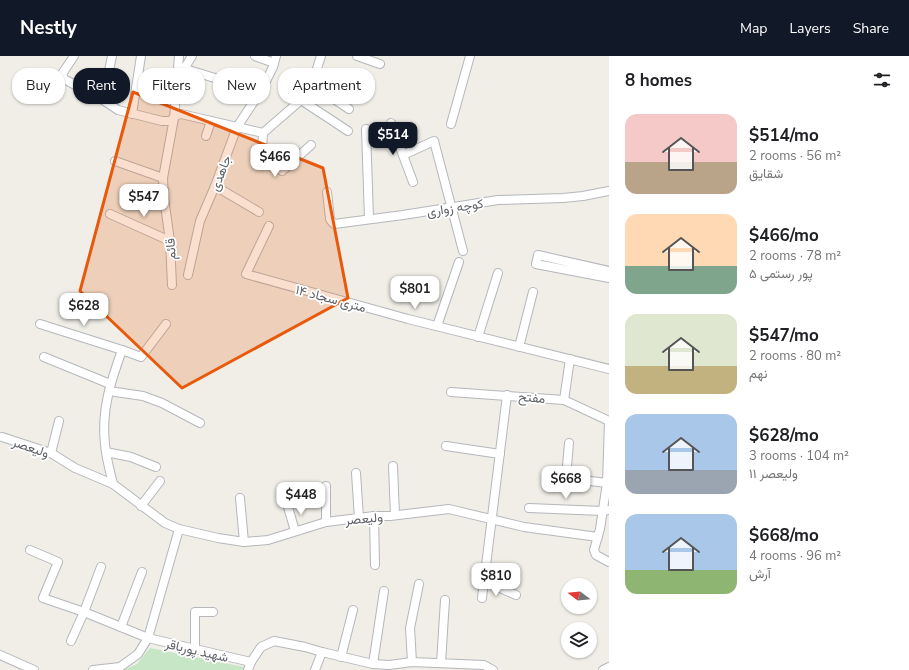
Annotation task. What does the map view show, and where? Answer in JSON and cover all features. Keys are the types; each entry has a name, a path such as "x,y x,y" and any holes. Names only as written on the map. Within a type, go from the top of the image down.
{"street":[{"path":"73,84 62,77 62,74 74,56"},
{"path":"110,68 112,56"},
{"path":"132,114 141,56"},
{"name":"قائم","path":"180,56 181,68"},
{"path":"181,68 192,56"},
{"path":"254,56 275,60"},
{"path":"317,68 321,56"},
{"path":"357,56 380,64"},
{"path":"451,124 470,56"},
{"name":"جاهدی","path":"270,71 275,60"},
{"path":"109,104 118,110 162,121 170,121 177,115 181,114 263,133"},
{"name":"قائم","path":"172,285 170,241 163,178 176,104"},
{"name":"جاهدی","path":"188,275 200,221 216,186 237,127 252,104"},
{"path":"296,104 263,133 262,150 282,171 311,145"},
{"path":"307,104 348,131"},
{"path":"342,104 349,109"},
{"path":"206,136 211,121"},
{"path":"392,124 413,182"},
{"path":"366,129 369,219"},
{"path":"403,155 434,141 463,251"},
{"path":"115,161 163,178"},
{"path":"216,186 259,212"},
{"name":"کوچه زواری","path":"327,192 330,219 334,224 498,200 583,196 609,191"},
{"path":"110,214 170,241"},
{"name":"۱۴ متری سجاد","path":"270,226 246,274 437,326 609,369"},
{"path":"609,271 538,255 536,264 609,278"},
{"path":"437,326 459,262"},
{"path":"478,336 498,273"},
{"path":"519,346 533,292"},
{"path":"40,324 141,357 166,324"},
{"path":"113,484 105,444 105,411 109,387 122,350"},
{"path":"44,358 109,387 143,396 200,422"},
{"path":"564,400 570,359"},
{"name":"مفتح","path":"451,392 564,400 609,422"},
{"path":"482,598 507,395"},
{"path":"51,453 59,421"},
{"path":"609,422 606,510 594,550 596,555 609,562"},
{"name":"ولیعصر","path":"2,437 51,453 75,468 113,484 165,523 179,529 218,538 244,542 268,540 326,522 449,509 524,527 598,537"},
{"path":"566,478 569,443"},
{"path":"446,446 500,454"},
{"path":"106,452 131,457 156,466"},
{"path":"393,466 395,515"},
{"path":"356,473 359,518"},
{"path":"548,476 607,483"},
{"path":"141,506 160,481"},
{"path":"326,486 326,522"},
{"path":"240,498 244,542"},
{"path":"288,507 295,531"},
{"path":"529,508 606,510"},
{"path":"374,516 375,565"},
{"path":"30,550 58,562 43,598 84,612 148,638 179,529"},
{"path":"71,642 101,567"},
{"path":"120,627 142,572"},
{"path":"484,581 516,595"},
{"path":"412,662 410,628 419,584"},
{"path":"375,666 384,591"},
{"path":"442,663 445,600"},
{"path":"341,657 353,610"},
{"path":"195,649 194,612 213,612"},
{"name":"شهید پورباقر","path":"93,670 120,667 138,654 148,638 195,649 249,666 261,647 274,641 305,647 375,666 412,662 432,666 442,663 484,665 493,670"},
{"path":"315,670 322,652"},
{"path":"0,655 34,670"},
{"path":"603,670 609,667"}],"highlighted area":[{"path":"133,92 323,168 348,298 182,388 80,291"}],"green space":[{"path":"150,648 244,667 243,670 124,670 137,664"}]}
